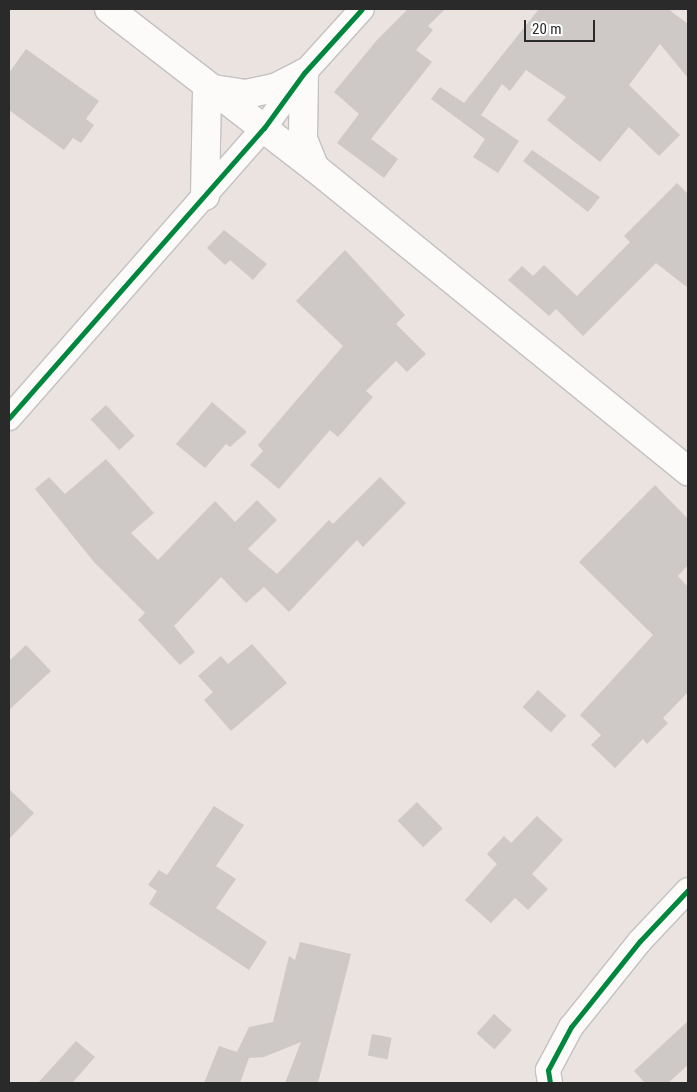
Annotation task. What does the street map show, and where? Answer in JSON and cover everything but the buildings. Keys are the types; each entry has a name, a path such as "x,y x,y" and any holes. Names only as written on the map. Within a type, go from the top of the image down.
{"main road":[{"path":"108,9 207,88 264,128 315,168 688,471"},
{"path":"207,88 246,94 274,88 304,73 303,139 315,168"},
{"path":"205,196 207,88"}],"street":[{"path":"9,418 264,128 304,73 362,9"},
{"path":"550,1083 548,1070 571,1027 640,941 688,890"}],"cycle path":[{"path":"9,418 264,128 304,73 362,9"},
{"path":"550,1083 548,1070 571,1027 640,941 688,890"}]}
